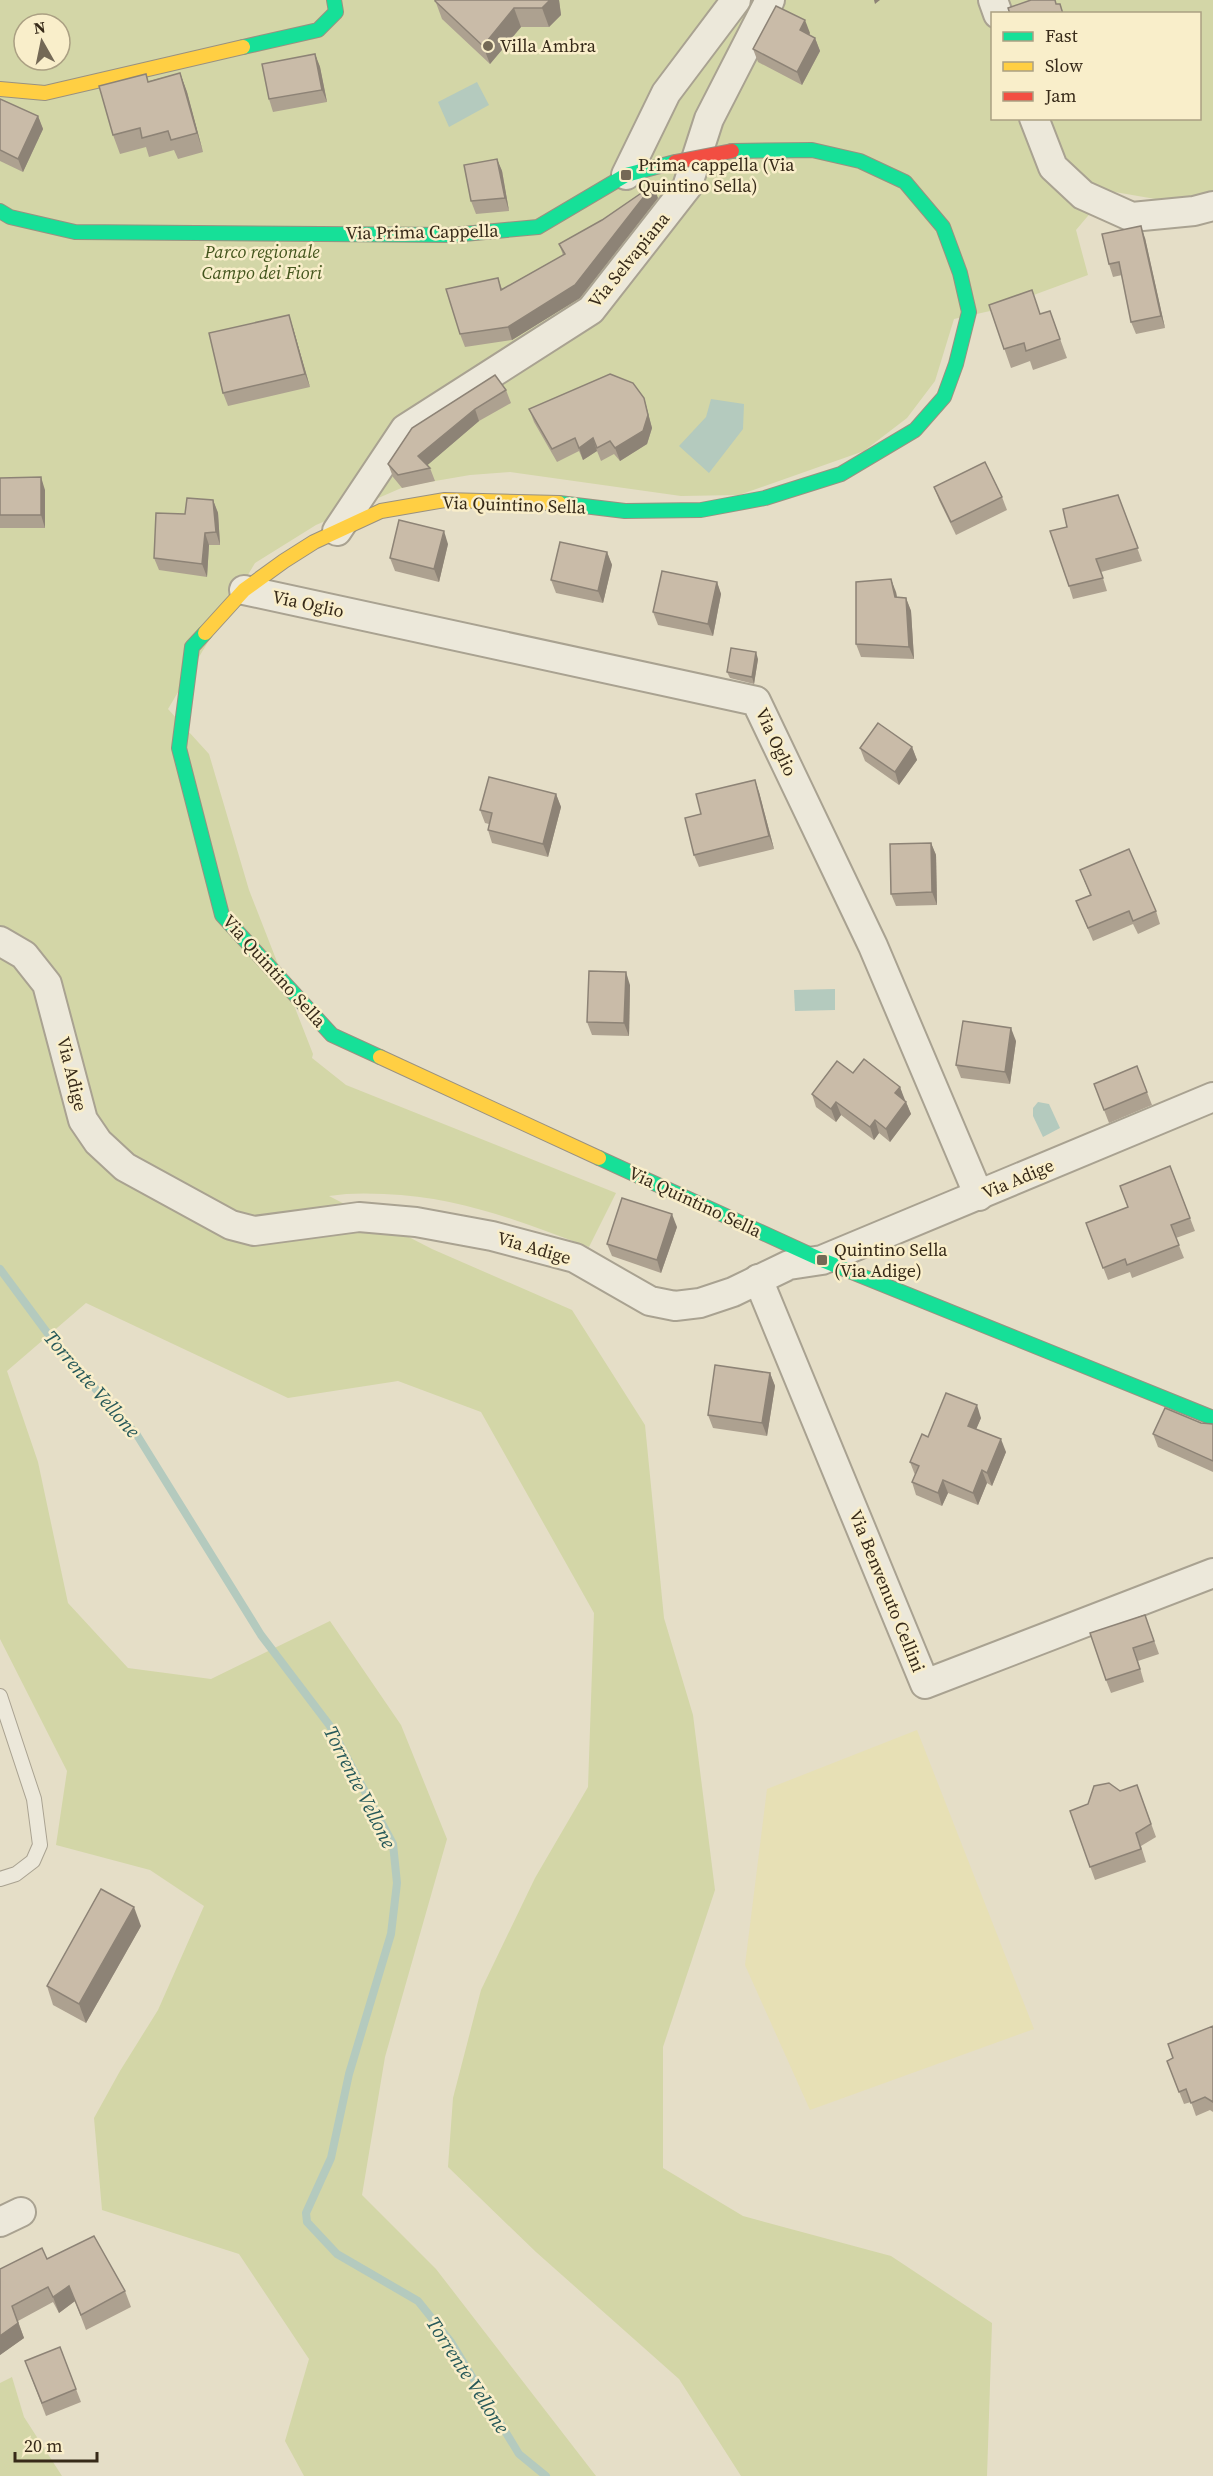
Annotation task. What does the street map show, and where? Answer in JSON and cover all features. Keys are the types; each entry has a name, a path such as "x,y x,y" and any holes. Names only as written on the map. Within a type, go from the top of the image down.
{"street":[{"path":"0,89 45,93 318,30 336,12 334,0"},
{"path":"626,175 666,93 736,0"},
{"name":"Via Selvapiana","path":"337,531 405,429 591,310 687,187 709,119 770,0"},
{"path":"1035,120 1053,167 1083,195 1132,217 1194,211 1213,206"},
{"name":"Via Quintino Sella","path":"626,175 675,162 732,151 812,150 860,161 905,182 943,227 960,273 969,312 956,364 944,397 915,430 841,474 765,498 701,510 625,511 550,502 445,500 381,511 337,531 314,542 244,590 192,647 179,748 222,915 332,1035 822,1260"},
{"name":"Via Prima Cappella","path":"0,211 10,217 75,232 453,235 538,227 626,175"},
{"name":"Via Oglio","path":"244,590 756,700 873,946 979,1196"},
{"name":"Via Adige","path":"0,941 24,955 47,984 83,1120 98,1142 125,1167 231,1225 254,1231 359,1217 416,1222 482,1234 575,1258 650,1301 675,1306 700,1303 733,1292 789,1265 822,1260 1213,1097"},
{"path":"822,1260 1213,1418"},
{"name":"Via Benvenuto Cellini","path":"759,1279 925,1684 1213,1573"}],"lane":[{"path":"0,1696 34,1799 40,1845 33,1861 16,1874 0,1879"}],"shaded area":[{"path":"477,82 489,105 449,127 438,102"},
{"path":"711,399 744,404 743,429 709,473 679,446 706,417"},
{"path":"835,989 835,1010 795,1011 794,990"},
{"path":"1038,1102 1049,1104 1060,1128 1043,1137 1033,1116 1033,1108"},
{"path":"917,1730 1034,2029 810,2110 745,1965 767,1789"}],"green space":[{"name":"Parco regionale Campo dei Fiori","path":"0,0 1213,0 1213,191 1167,201 1109,191 1076,230 1088,275 990,311 954,319 935,381 907,418 864,451 739,495 681,496 510,472 470,475 406,486 316,525 255,563 168,709 209,754 249,890 313,1054 312,1058 346,1085 616,1193 589,1247 464,1205 412,1196 350,1194 329,1196 432,1249 572,1310 645,1425 664,1618 693,1715 715,1890 663,2047 663,2168 743,2216 891,2256 992,2323 987,2476 741,2476 679,2379 536,2252 448,2167 453,2098 481,1990 535,1878 588,1787 594,1613 481,1412 398,1381 288,1398 86,1303 7,1371 38,1462 68,1603 128,1668 211,1679 330,1621 401,1725 447,1839 385,2057 362,2195 436,2269 596,2476 304,2476 285,2441 309,2359 239,2254 102,2210 94,2118 158,2010 204,1906 150,1870 56,1845 67,1771 0,1639"},
{"path":"12,2377 24,2417 62,2476 0,2476 0,2383"}],"building":[{"path":"435,0 550,0 542,8 514,8 483,46"},
{"path":"1031,0 1055,0 1056,4 1060,4 1062,12 1009,12 1008,8"},
{"path":"776,6 805,20 800,30 815,38 797,72 753,49"},
{"path":"315,54 322,90 269,99 262,64"},
{"path":"180,73 197,133 171,140 168,131 142,138 140,128 113,135 99,86 146,74 148,82"},
{"path":"0,99 38,116 18,159 0,150"},
{"path":"497,159 505,198 471,201 464,165"},
{"path":"653,185 575,285 508,327 460,334 446,289 498,278 501,290 565,254 559,244 602,220"},
{"path":"1141,226 1161,316 1131,322 1119,262 1109,264 1102,234"},
{"path":"1032,290 1040,314 1050,311 1060,339 1026,351 1024,343 1004,349 989,305"},
{"path":"289,315 305,374 223,393 209,333"},
{"path":"610,374 633,383 644,398 648,415 643,431 615,448 610,441 597,448 593,438 579,448 575,438 552,449 529,409"},
{"path":"495,375 506,390 475,409 418,456 430,468 398,475 388,464 412,428"},
{"path":"985,462 1002,497 951,522 934,487"},
{"path":"41,477 41,515 0,515 0,478"},
{"path":"1118,495 1138,548 1096,559 1103,578 1069,586 1050,531 1067,527 1063,509"},
{"path":"187,498 213,500 216,532 205,533 202,564 154,558 156,513 185,514"},
{"path":"399,520 444,531 434,569 390,558"},
{"path":"560,542 607,552 598,591 551,580"},
{"path":"662,571 717,582 708,624 653,612"},
{"path":"891,579 895,597 906,598 909,647 856,644 856,582"},
{"path":"731,648 756,652 752,677 727,672"},
{"path":"878,723 912,747 895,772 860,748"},
{"path":"489,777 556,794 543,844 488,830 492,813 480,810"},
{"path":"755,780 769,836 694,855 685,818 701,814 696,794"},
{"path":"931,843 932,892 891,894 890,844"},
{"path":"1129,849 1156,911 1133,921 1129,911 1088,928 1076,901 1091,895 1080,870"},
{"path":"589,971 626,972 624,1023 587,1022"},
{"path":"963,1021 1011,1028 1005,1072 956,1065"},
{"path":"864,1059 900,1087 895,1093 906,1102 886,1129 875,1120 870,1127 836,1102 831,1109 812,1094 837,1061 853,1073"},
{"path":"1137,1066 1147,1092 1104,1110 1094,1084"},
{"path":"1170,1166 1190,1218 1171,1225 1179,1245 1127,1265 1125,1259 1103,1268 1086,1223 1128,1207 1120,1186"},
{"path":"622,1198 672,1214 657,1260 607,1244"},
{"path":"715,1365 770,1373 762,1423 708,1415"},
{"path":"946,1393 977,1405 968,1426 1001,1439 987,1473 982,1470 973,1493 943,1480 938,1493 912,1482 919,1466 910,1462 922,1434 928,1437"},
{"path":"1165,1408 1201,1423 1213,1424 1213,1461 1153,1434"},
{"path":"1145,1615 1154,1641 1133,1648 1140,1669 1106,1680 1090,1633"},
{"path":"1109,1783 1120,1791 1137,1785 1151,1824 1136,1833 1141,1849 1090,1867 1070,1811 1088,1804 1094,1786"},
{"path":"101,1889 134,1907 79,2004 47,1986"},
{"path":"1213,2026 1213,2102 1205,2097 1191,2103 1186,2089 1179,2092 1167,2061 1173,2058 1168,2044"},
{"path":"94,2236 125,2291 81,2315 69,2286 53,2297 48,2287 12,2306 18,2323 0,2336 0,2269 42,2248 47,2259"},
{"path":"60,2347 76,2389 42,2403 25,2361"}],"waterway":[{"name":"Torrente Vellone","path":"0,1269 57,1346 137,1435 261,1635 330,1726 393,1844 397,1883 391,1934 349,2074 331,2158 306,2213 307,2222 337,2254 418,2301 451,2342 519,2454 546,2476"}],"traffic: fast":[{"path":"243,47 318,30 336,12 334,0"},
{"path":"559,503 625,511 701,510 765,498 841,474 915,430 944,397 956,364 969,312 960,273 943,227 905,182 860,161 812,150 732,151"},
{"path":"0,211 10,217 75,232 453,235 538,227 626,175 675,162"},
{"path":"205,633 192,647 179,748 222,915 332,1035 380,1057"},
{"path":"599,1158 822,1260 1213,1418"}],"traffic: slow":[{"path":"0,89 45,93 243,47"},
{"path":"205,633 244,590 284,561 314,542 381,511 445,500 559,503"},
{"path":"380,1057 599,1158"}],"traffic: jam":[{"path":"675,162 732,151"}],"place":[{"name":"Villa Ambra","path":"488,46"},
{"name":"Prima cappella (Via Quintino Sella)","path":"626,175"},
{"name":"Quintino Sella (Via Adige)","path":"822,1260"}]}
